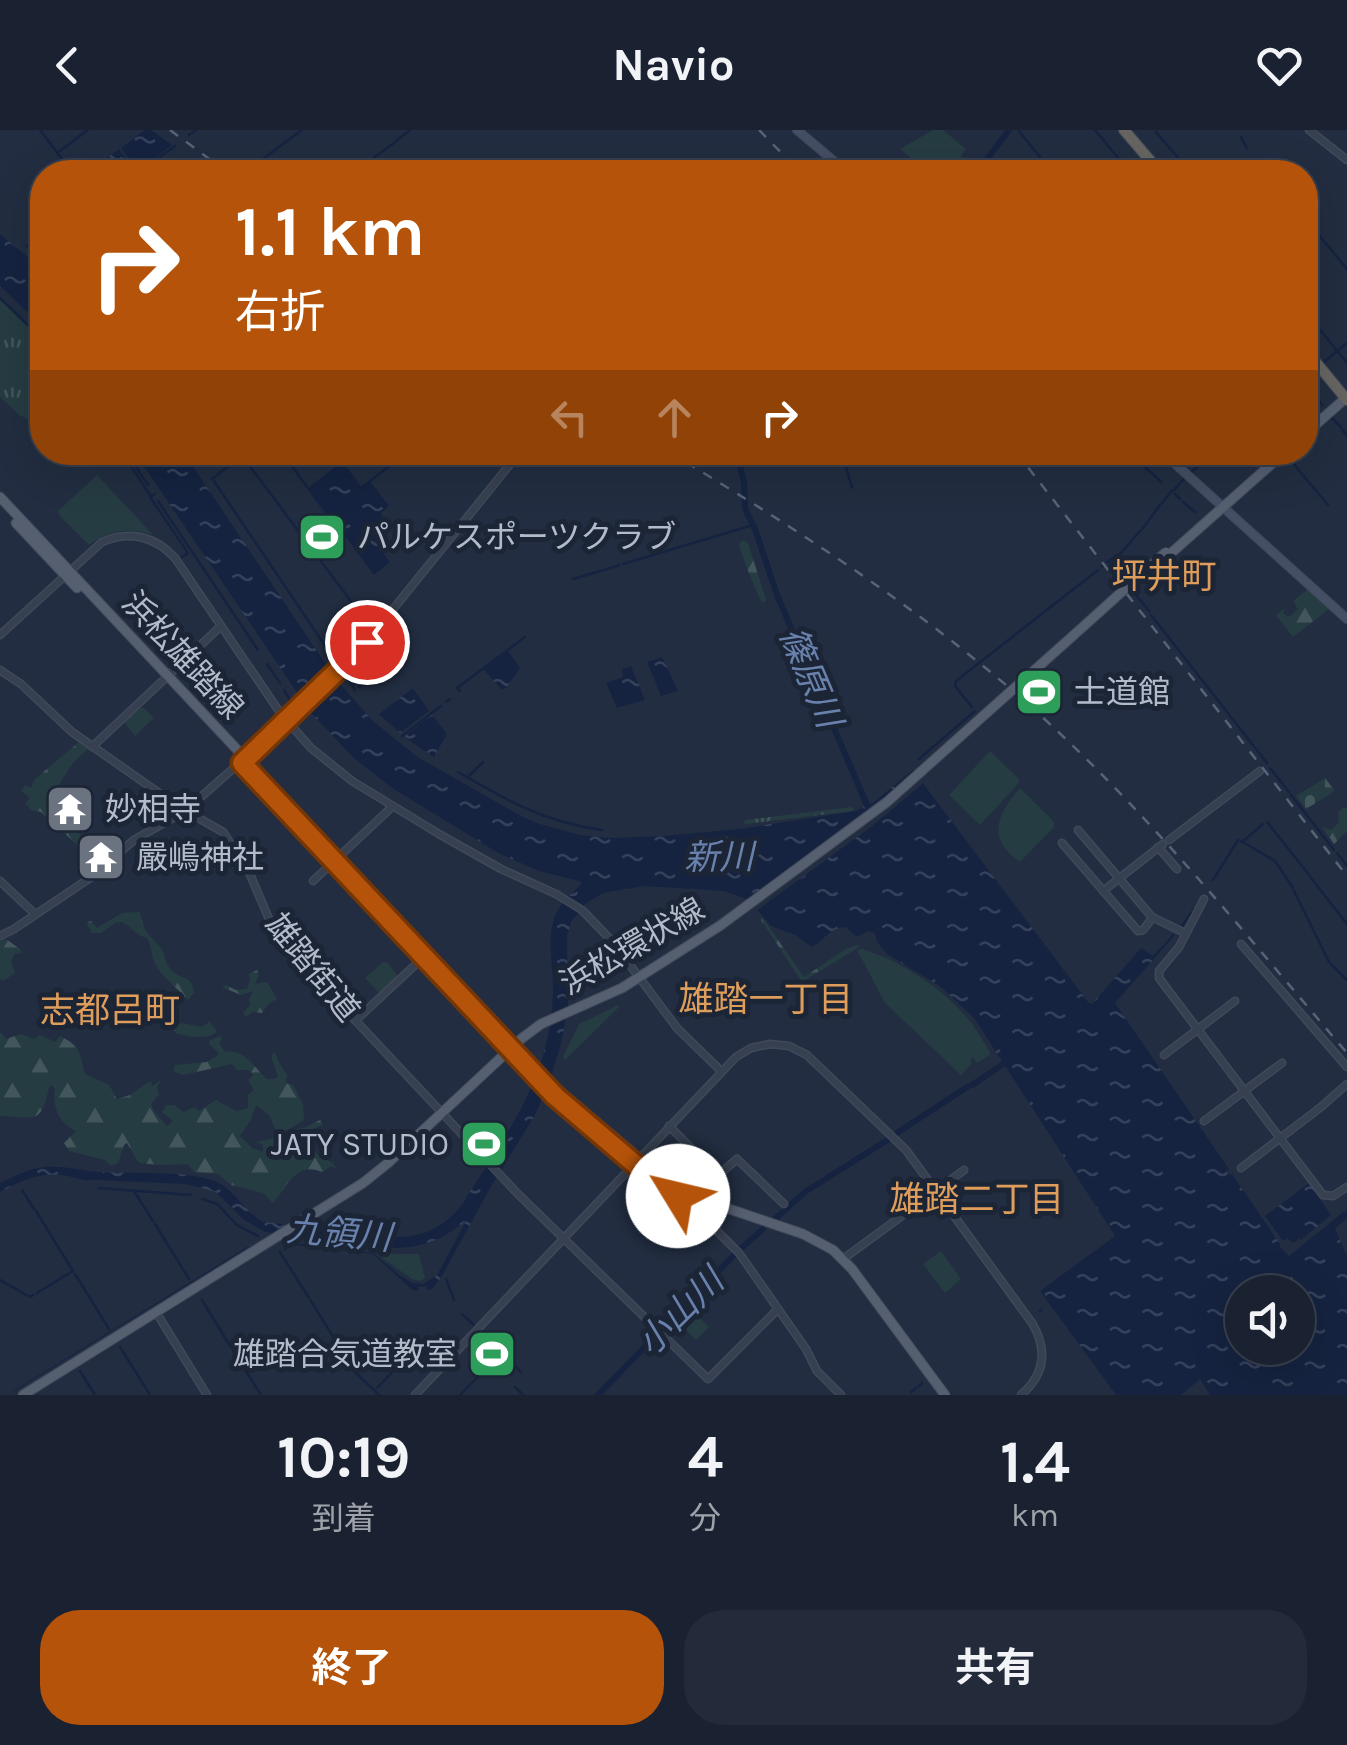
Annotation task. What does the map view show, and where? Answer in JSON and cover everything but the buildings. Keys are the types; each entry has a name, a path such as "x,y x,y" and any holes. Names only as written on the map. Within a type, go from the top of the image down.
{"highway":[{"path":"1124,130 1150,160"},
{"path":"1318,364 1346,395"}],"main road":[{"path":"797,130 833,160"},
{"path":"1318,416 1346,395"},
{"path":"1318,422 1346,395"},
{"path":"1176,465 1347,619"},
{"name":"浜松環状線","path":"1221,506 1263,465"},
{"name":"浜松環状線","path":"22,1395 376,1180 514,1049 547,1025 601,1004 696,949 923,774 1270,465"},
{"name":"浜松雄踏線","path":"0,497 549,1086 674,1194 810,1237 843,1259 942,1395"},
{"name":"浜松雄踏線","path":"0,506 67,572"},
{"name":"浜松雄踏線","path":"718,1208 808,1240 836,1258 942,1395"},
{"name":"浜松環状線","path":"34,1395 157,1315"}],"street":[{"path":"1310,130 1347,160"},
{"path":"0,936 95,875 131,842 185,811 244,761 374,634 510,465"},
{"path":"0,635 106,540 126,535 163,546 286,722 330,765 495,866 563,897 582,910 610,937 685,1037 721,1071"},
{"path":"92,747 221,626"},
{"name":"雄踏街道","path":"0,670 92,747 229,839 249,872 274,930 296,957 500,1176 708,1379 778,1309"},
{"path":"1103,892 1260,771"},
{"path":"314,882 393,806"},
{"path":"1078,830 1153,918 1186,933"},
{"path":"1062,843 1138,931 1153,918"},
{"path":"1163,844 1176,869"},
{"path":"0,881 35,914"},
{"path":"1204,899 1177,951 1158,974 1325,1196 1333,1196 1347,1186"},
{"path":"1241,944 1347,1067"},
{"path":"356,1021 426,955"},
{"path":"1164,1055 1235,1001"},
{"path":"415,1395 721,1071 739,1054 755,1046 775,1044 798,1050 819,1065 890,1132 1032,1323 1043,1354 1040,1371 1021,1395"},
{"path":"1204,1121 1282,1062"},
{"path":"1240,1168 1347,1084"},
{"path":"669,1126 716,1172 722,1172 738,1159 784,1204"},
{"path":"843,1259 964,1170"},
{"path":"718,1208 714,1227 738,1251 817,1370 841,1395"},
{"path":"157,1315 207,1395"}],"green space":[{"path":"933,130 943,130 966,149 961,156 965,160 913,160 900,149"},
{"path":"0,299 30,328 30,420 0,397"},
{"path":"97,475 153,535 120,531 89,545 60,516 58,511"},
{"name":"パルケスポーツクラブ","path":"325,515 344,540 319,558 300,533"},
{"path":"742,540 748,543 764,603 748,571 739,545"},
{"path":"1308,589 1329,609 1293,637 1276,615 1285,608 1283,613 1289,617 1298,609 1293,601"},
{"path":"357,611 369,627 344,646 332,629"},
{"path":"139,708 154,718 135,736 124,722"},
{"path":"79,742 88,749 73,763 58,786 62,795 52,804 104,855 97,863 41,812 31,810 25,803 29,797 21,791 25,785 31,788 35,779"},
{"path":"990,751 1019,783 980,825 949,795"},
{"path":"1325,778 1335,791 1306,809 1296,796"},
{"path":"1020,788 1054,822 1054,827 1020,862 1002,844 999,826 1006,807"},
{"path":"852,807 852,811 743,822 745,820"},
{"path":"1344,807 1347,831 1334,844 1322,827 1331,830 1339,822 1338,812"},
{"path":"139,912 145,930 161,948 170,968 191,983 194,993 188,1000 157,967 147,938 121,922 101,933 92,933 87,925 91,921 97,928 122,913"},
{"path":"762,917 804,977 846,949 859,947 802,982"},
{"path":"6,939 22,953 14,954 11,962 15,973 3,981 0,941"},
{"path":"857,950 892,961 934,987 959,1008 991,1054 977,1063 972,1057 972,1063 961,1075 885,1003"},
{"path":"383,962 398,976 380,994 365,978"},
{"path":"257,970 255,984 267,982 277,999 262,1013 253,1012 246,1017 243,1013 250,1005 253,991 241,995 222,987 247,989 249,974"},
{"path":"620,1006 565,1060 579,1024"},
{"path":"210,1022 217,1032 208,1036 187,1036 173,1030 182,1023 201,1027"},
{"path":"0,1032 6,1039 21,1034 34,1039 40,1035 55,1042 60,1036 67,1040 78,1051 85,1074 109,1085 117,1099 150,1081 153,1086 162,1079 157,1087 159,1094 151,1104 167,1126 173,1121 162,1112 166,1105 184,1112 194,1107 199,1111 216,1100 236,1111 248,1108 248,1095 254,1090 248,1080 253,1075 249,1070 237,1070 232,1064 183,1075 173,1071 175,1065 207,1062 217,1056 219,1053 209,1044 210,1040 221,1036 219,1043 225,1052 244,1056 267,1079 278,1076 271,1056 275,1052 287,1075 286,1083 293,1085 303,1105 304,1120 277,1133 269,1115 256,1105 240,1136 263,1152 263,1145 256,1142 276,1138 283,1142 294,1129 320,1120 323,1125 305,1138 319,1156 337,1169 331,1166 322,1172 299,1172 273,1203 263,1193 231,1185 218,1174 194,1172 188,1164 138,1162 127,1143 118,1163 111,1166 105,1160 69,1151 64,1143 76,1131 58,1114 52,1085 39,1114 29,1118 0,1116"},
{"path":"941,1251 961,1279 945,1293 923,1264"},
{"path":"419,1254 425,1278 412,1279 381,1257"},
{"path":"685,1311 694,1320 698,1316 709,1327 696,1340 676,1321"}],"water":[{"path":"145,130 172,145 152,160 130,160 121,148"},
{"path":"119,149 127,160 105,160"},
{"path":"0,234 30,259 30,315 0,286"},
{"path":"143,465 192,465 335,678 372,720 416,756 521,816 580,835 610,838 739,829 856,811 874,802 913,770 1088,1002 1092,1004 1141,948 1153,956 1175,935 1115,1003 1289,1256 1347,1211 1347,1218 1335,1229 1347,1256 1347,1395 1210,1395 1200,1379 1181,1395 1116,1395 1040,1291 1115,1236 974,1018 941,987 887,954 875,933 868,931 858,936 846,927 840,928 812,947 771,926 749,900 724,891 645,886 603,893 585,904 571,922 567,937 568,1006 550,1080 535,1115 432,1289 427,1290 426,1286 412,1290 373,1254 294,1245 284,1249 293,1243 373,1253 412,1283 423,1284 437,1275 466,1221 432,1241 394,1248 265,1232 243,1219 216,1192 184,1184 86,1180 54,1174 30,1178 0,1192 0,1183 27,1171 58,1167 205,1178 224,1186 264,1222 395,1237 433,1229 449,1218 463,1203 508,1132 536,1076 551,1014 553,921 562,904 582,883 539,871 500,854 392,788 355,759 310,712"},
{"path":"341,465 360,488 370,481 389,506 381,513 390,526 375,542 390,562 374,575 309,488"},
{"path":"508,651 520,668 502,690 484,670"},
{"path":"662,657 678,691 661,696 647,662"},
{"path":"631,666 645,700 617,708 606,683 623,677 622,669"},
{"path":"413,688 429,711 400,733 379,714"},
{"path":"432,715 447,734 434,757 404,737"},
{"path":"1309,1183 1331,1215 1301,1240 1283,1241 1265,1216"},
{"path":"253,1245 13,1392 13,1391"}],"pier":[{"path":"916,771 926,781 871,827 755,912 745,902 862,816"}],"waterway":[{"path":"40,130 63,160"},
{"path":"57,153 88,130"},
{"path":"192,133 196,130"},
{"path":"261,160 302,130"},
{"path":"396,141 410,130"},
{"name":"篠原川","path":"994,150 1009,130"},
{"path":"1018,130 1040,157"},
{"path":"1095,130 1119,159"},
{"path":"1156,132 1180,160"},
{"path":"1241,137 1247,148"},
{"path":"371,160 394,143"},
{"path":"156,160 175,146"},
{"name":"篠原川","path":"986,160 991,154"},
{"path":"1318,234 1347,269"},
{"path":"0,298 30,327"},
{"path":"1318,327 1338,352"},
{"path":"1324,362 1347,343"},
{"path":"1339,353 1347,363"},
{"path":"1318,400 1322,405"},
{"path":"1332,418 1341,427"},
{"path":"1342,430 1347,435"},
{"path":"130,465 151,497"},
{"path":"135,465 148,485"},
{"path":"217,475 230,465"},
{"path":"249,465 280,506"},
{"path":"291,465 307,487"},
{"path":"309,489 339,465"},
{"path":"344,465 361,488 391,465"},
{"name":"篠原川","path":"739,465 745,509 777,595 869,810"},
{"path":"845,465 852,487"},
{"path":"1143,465 1149,471"},
{"path":"1190,473 1200,465"},
{"path":"1296,467 1328,505"},
{"path":"1151,472 1161,482"},
{"path":"211,479 215,477"},
{"path":"1174,490 1184,479"},
{"path":"214,481 338,665"},
{"path":"310,491 345,537"},
{"path":"1162,503 1172,491"},
{"path":"155,494 150,497 188,553 182,557"},
{"path":"1175,494 1180,499"},
{"path":"158,501 258,650"},
{"path":"1183,502 1195,512"},
{"path":"1143,528 1160,505"},
{"path":"281,508 356,608"},
{"path":"623,564 753,525"},
{"path":"1107,562 1121,553 1141,530"},
{"path":"1109,561 1126,583"},
{"path":"573,579 614,567"},
{"path":"972,707 955,686 956,681 1098,570"},
{"path":"1131,589 1149,611"},
{"path":"358,611 372,630"},
{"path":"1151,615 1267,763"},
{"path":"460,691 457,688 525,637"},
{"path":"388,665 410,649"},
{"path":"267,664 280,683"},
{"path":"359,687 385,667"},
{"path":"343,670 355,690"},
{"path":"284,690 293,705"},
{"path":"446,702 450,699"},
{"path":"402,736 441,706"},
{"path":"919,759 975,711"},
{"path":"468,777 483,762"},
{"path":"1270,768 1289,792"},
{"path":"458,772 544,816 602,830"},
{"path":"1291,795 1334,850"},
{"path":"1267,822 1310,876"},
{"path":"1242,842 1263,824"},
{"path":"1213,880 1238,840"},
{"path":"1241,841 1275,861 1293,888"},
{"path":"1337,853 1347,866"},
{"path":"1311,878 1347,924"},
{"path":"1294,891 1329,962"},
{"path":"1182,926 1195,908"},
{"path":"1331,964 1347,980"},
{"name":"小山川","path":"972,1085 1008,1061"},
{"name":"小山川","path":"897,1133 967,1087"},
{"name":"小山川","path":"827,1178 889,1139"},
{"name":"小山川","path":"774,1220 823,1181"},
{"path":"99,1188 191,1195"},
{"path":"22,1190 34,1209"},
{"path":"134,1191 153,1221"},
{"path":"202,1199 217,1204 237,1225 258,1236"},
{"path":"36,1211 73,1271"},
{"path":"155,1224 189,1279"},
{"name":"小山川","path":"598,1395 763,1229"},
{"name":"九領川","path":"280,1252 309,1298"},
{"path":"37,1293 73,1271"},
{"path":"75,1274 109,1329"},
{"path":"446,1279 454,1300"},
{"path":"0,1280 30,1297 33,1295"},
{"path":"202,1300 230,1346"},
{"path":"311,1301 334,1338"},
{"path":"462,1314 475,1326"},
{"path":"483,1333 521,1372"},
{"path":"377,1388 427,1336"},
{"path":"120,1347 150,1395"},
{"path":"330,1347 349,1366"},
{"path":"233,1351 261,1395"},
{"path":"460,1395 502,1352"},
{"path":"353,1370 379,1395"},
{"path":"80,1371 95,1395"},
{"path":"919,1386 922,1383"},
{"path":"515,1387 523,1395"},
{"path":"911,1392 916,1388"}],"railway":[{"path":"170,130 211,160"},
{"path":"759,130 788,160"},
{"path":"690,465 926,621 1053,727 1142,816 1347,1053"},
{"path":"1026,465 1347,876"}],"place":[{"name":"パルケスポーツクラブ","path":"322,537"},
{"name":"士道館","path":"1039,692"},
{"name":"妙相寺","path":"70,809"},
{"name":"嚴嶋神社","path":"101,857"},
{"name":"JATY STUDIO","path":"484,1144"},
{"name":"雄踏合気道教室","path":"492,1354"}],"district":[{"name":"坪井町","path":"1164,576"},
{"name":"雄踏一丁目","path":"766,999"},
{"name":"志都呂町","path":"110,1010"},
{"name":"雄踏二丁目","path":"977,1199"}],"route":[{"path":"367,642 242,763 555,1096 678,1196"}],"water label":[{"name":"新川","path":"719,857"}]}
